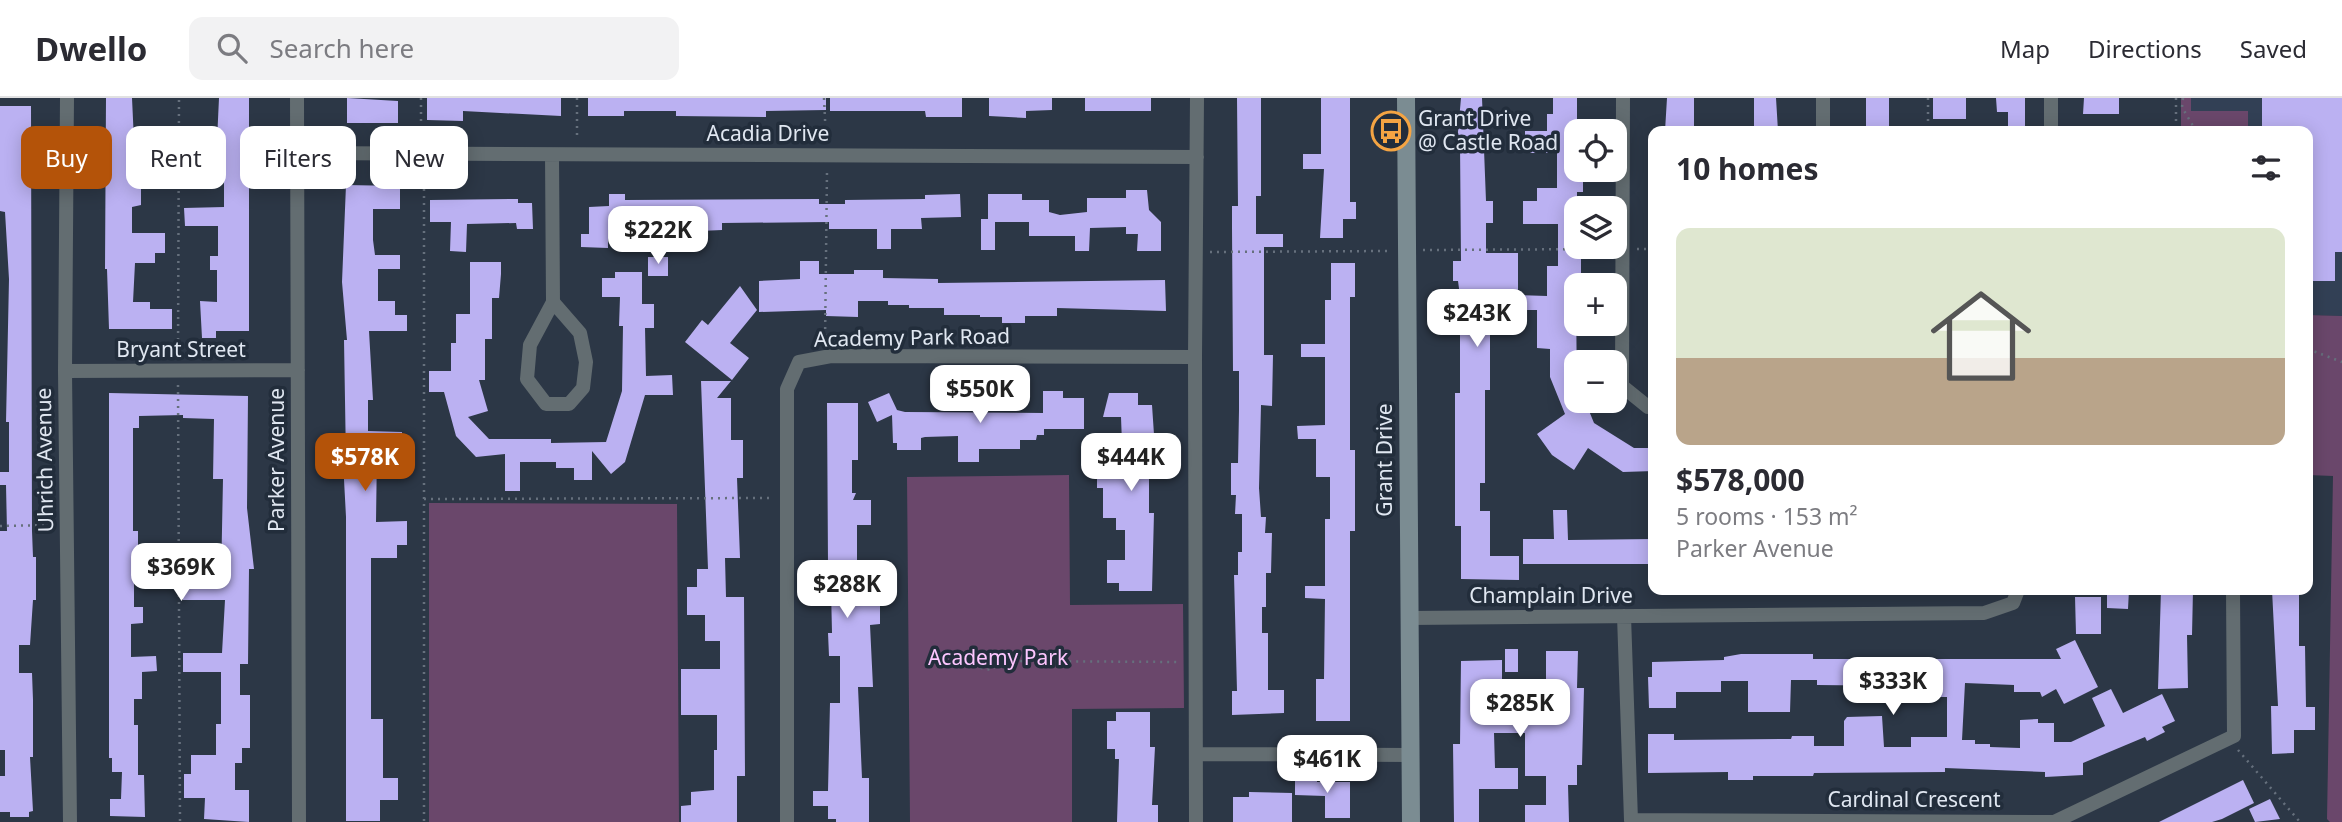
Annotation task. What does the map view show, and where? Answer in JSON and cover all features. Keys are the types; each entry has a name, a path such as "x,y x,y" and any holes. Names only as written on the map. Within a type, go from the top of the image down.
{"street":[{"name":"Uhrich Avenue","path":"67,98 65,372 70,822"},
{"name":"Parker Avenue","path":"297,98 297,126"},
{"path":"1196,822 1197,98"},
{"name":"Grant Drive","path":"1406,98 1411,822"},
{"path":"1623,98 1622,386 1648,407"},
{"path":"1823,98 1823,126"},
{"path":"2051,98 2051,126"},
{"name":"Acadia Drive","path":"468,154 1197,157"},
{"path":"552,155 553,302 530,345 527,379 546,404 569,404 583,388 586,362 580,332 553,302"},
{"name":"Parker Avenue","path":"297,189 299,822"},
{"name":"Academy Park Road","path":"787,822 787,389 799,362 825,357 1195,357"},
{"name":"Bryant Street","path":"65,372 298,370"},
{"name":"Champlain Drive","path":"1409,618 1984,613 2013,603 2016,595"},
{"path":"2229,739 2234,736 2233,595"},
{"name":"Cardinal Crescent","path":"1624,617 1631,820 2054,822 2229,739"},
{"path":"1196,754 1410,755"}],"path":[{"path":"180,98 180,822"},
{"path":"421,98 422,126"},
{"path":"577,98 578,155"},
{"path":"824,98 827,155 825,357"},
{"path":"1928,98 1928,126"},
{"path":"2176,98 2176,126"},
{"path":"2183,98 2185,114 2193,126"},
{"path":"422,189 424,822"},
{"path":"2313,351 2342,362"},
{"path":"424,499 787,498"},
{"path":"0,526 67,525"},
{"path":"987,651 993,651 999,661 992,670 981,668 978,664 981,653 987,651"},
{"path":"999,661 1196,662"},
{"path":"2229,739 2300,822"}],"shaded area":[{"path":"2191,98 2342,98 2342,316 2313,315 2313,126 2248,126 2248,111 2191,111"}],"green space":[{"path":"2181,98 2191,98 2191,111 2248,111 2248,126 2181,126"},
{"path":"2313,315 2342,316 2342,822 2330,822 2327,819 2333,476 2313,475"},
{"name":"Academy Park","path":"1069,475 1070,605 1183,604 1184,708 1072,709 1072,822 910,822 907,477"},
{"path":"429,503 677,504 679,822 429,822"}],"building":[{"path":"106,98 132,98 133,126 126,126 126,189 141,189 141,205 132,207 132,233 165,233 165,253 155,253 155,263 135,263 133,302 150,302 150,309 172,309 172,329 109,329 105,269 105,189 112,189 112,126 106,126"},
{"path":"219,98 249,98 249,126 240,126 240,189 249,189 249,331 216,331 216,338 202,338 200,301 217,302 217,270 210,270 210,256 218,256 218,226 185,226 184,208 224,207 226,126 218,126"},
{"path":"347,98 398,101 398,123 347,123"},
{"path":"427,98 561,98 561,116 463,111 463,121 427,120"},
{"path":"588,98 826,98 826,110 766,111 766,117 676,116 676,111 624,111 624,116 588,116"},
{"path":"830,98 962,98 962,117 926,117 925,111 830,111"},
{"path":"989,98 1052,98 1052,110 1026,111 1026,118 989,116"},
{"path":"1085,98 1151,98 1151,111 1085,111"},
{"path":"1237,98 1261,98 1261,196 1256,196 1256,234 1283,234 1283,247 1264,247 1264,355 1273,355 1272,406 1261,405 1259,488 1261,517 1266,517 1265,533 1272,533 1271,573 1266,573 1266,607 1262,607 1262,633 1268,633 1268,690 1284,690 1284,713 1232,715 1232,691 1237,691 1234,575 1238,575 1238,552 1242,552 1242,514 1235,514 1236,495 1231,495 1231,463 1238,463 1239,410 1239,371 1233,371 1232,228 1232,206 1238,206"},
{"path":"1321,98 1350,98 1350,202 1356,202 1356,219 1343,219 1343,238 1320,238 1324,169 1303,169 1303,154 1321,154"},
{"path":"1461,98 1482,98 1486,201 1493,201 1493,223 1486,223 1486,253 1518,253 1518,298 1490,298 1490,390 1485,390 1485,483 1480,483 1480,511 1490,511 1490,556 1519,556 1519,580 1461,579 1461,526 1455,526 1455,393 1460,393 1460,296 1458,281 1453,281 1453,261 1461,261 1460,143 1457,143"},
{"path":"1553,98 1577,98 1577,119 1564,119 1564,182 1583,182 1583,192 1577,192 1577,196 1564,196 1564,259 1581,259 1581,273 1564,273 1564,336 1576,336 1577,350 1564,350 1564,412 1550,377 1550,349 1537,348 1537,310 1520,310 1520,295 1547,296 1547,266 1558,266 1558,224 1523,224 1523,201 1537,201 1537,188 1557,188 1557,153 1525,153 1525,131 1547,131 1547,114 1553,114"},
{"path":"1667,98 1694,98 1694,126 1665,126"},
{"path":"1754,98 1776,98 1778,126 1754,126"},
{"path":"1866,98 1889,98 1889,126 1866,126"},
{"path":"1933,98 1966,98 1966,119 1933,119"},
{"path":"1996,98 2025,98 2025,126 2008,126 2008,112 1997,112"},
{"path":"2084,98 2119,98 2119,114 2083,114"},
{"path":"2262,98 2342,98 2342,252 2335,252 2335,281 2313,281 2313,126 2262,126"},
{"path":"0,106 31,106 31,126 21,126 21,189 31,189 32,531 33,557 36,557 36,600 33,600 30,645 19,645 19,673 32,673 33,757 30,757 33,811 29,812 29,817 10,817 10,812 0,812 0,776 5,776 5,750 0,750 0,531 7,531 6,485 0,485 0,472 9,472 9,422 6,422 9,279 5,212 0,211"},
{"path":"356,185 370,185 370,189 400,189 400,209 373,209 373,240 375,255 400,255 400,269 378,269 378,301 395,301 395,315 407,315 407,331 369,331 373,400 368,400 368,431 402,432 402,452 377,451 376,522 407,521 407,545 397,545 397,558 371,558 371,719 383,719 383,778 398,778 398,800 380,800 380,821 346,821 346,517 343,461 346,461 344,340 347,340 342,282 346,189 356,189"},
{"path":"1126,190 1147,190 1149,210 1161,222 1161,251 1137,251 1138,234 1126,234 1126,227 1090,228 1089,251 1075,251 1075,236 1029,236 1029,222 995,222 995,250 981,250 981,219 988,219 988,194 1022,194 1022,200 1049,200 1049,212 1060,215 1087,212 1087,198 1126,198"},
{"path":"609,194 625,194 625,200 819,199 819,204 845,204 845,200 925,199 925,195 960,194 961,217 921,218 922,229 891,229 891,249 877,249 877,229 829,229 829,222 722,223 722,230 700,231 700,237 673,238 673,246 660,246 660,223 625,223 625,230 608,230 608,248 581,247 581,234 589,234 589,207 609,206"},
{"path":"518,199 518,203 532,203 533,229 517,229 516,223 467,224 466,252 450,251 451,222 430,222 430,200"},
{"path":"648,257 668,257 668,276 648,276"},
{"path":"800,261 819,261 819,274 854,274 854,270 883,270 883,278 938,279 938,283 1165,280 1166,311 1057,308 1057,316 1025,316 1025,323 1002,323 1002,317 944,315 944,308 909,308 909,305 888,305 888,301 858,301 858,317 826,316 826,310 759,312 759,281 800,279"},
{"path":"470,262 501,262 501,274 499,298 492,298 492,339 485,339 485,380 479,380 488,411 468,417 489,439 551,439 551,443 606,442 622,391 623,326 619,326 620,297 602,297 602,278 615,278 615,272 642,272 642,304 654,304 654,328 645,328 646,376 672,375 673,395 645,395 625,462 611,474 592,451 592,480 574,480 574,468 556,468 556,462 520,462 520,491 505,491 505,454 476,457 456,436 444,392 429,392 429,371 451,371 451,343 456,343 456,314 470,314"},
{"path":"1331,263 1355,263 1355,297 1350,297 1350,450 1355,450 1355,531 1350,531 1350,721 1316,721 1316,679 1324,679 1325,599 1305,598 1305,586 1325,586 1325,519 1330,519 1330,477 1316,477 1316,439 1298,439 1297,426 1325,425 1325,357 1301,357 1301,344 1325,344 1325,300 1331,300"},
{"path":"740,286 757,310 730,343 749,358 732,380 685,342 702,320 708,325"},
{"path":"701,381 731,381 717,398 731,398 731,440 743,440 743,478 737,478 740,558 725,558 726,597 744,597 745,776 737,776 737,822 681,822 681,806 691,805 691,792 714,790 714,750 717,750 717,715 681,715 681,669 720,669 720,641 705,641 705,615 687,615 687,587 697,587 697,569 708,569"},
{"path":"1043,391 1063,391 1063,398 1084,398 1084,429 1044,429 1044,435 1037,435 1036,440 1020,440 1020,449 979,449 979,462 958,462 958,436 925,437 921,438 921,450 897,450 897,443 893,443 892,415 877,422 868,402 889,393 897,410 905,412 1043,413"},
{"path":"109,393 248,396 247,508 254,569 249,569 248,664 240,664 240,695 250,695 250,748 242,748 242,763 235,763 235,790 249,790 249,822 204,819 205,798 184,798 184,774 191,774 191,755 216,755 216,724 221,724 221,672 183,672 183,653 222,653 225,600 183,600 183,580 221,580 223,479 213,479 214,419 183,418 183,415 139,416 139,428 133,428 133,531 138,531 138,561 165,561 165,579 134,579 134,607 143,607 143,623 131,624 131,657 156,656 157,671 142,672 142,699 134,699 134,725 138,725 138,775 144,775 145,817 110,816 110,799 121,799 122,772 112,772 112,758 109,758"},
{"path":"1109,393 1138,393 1138,405 1152,405 1156,464 1149,464 1149,513 1154,513 1152,591 1119,591 1119,583 1107,583 1107,560 1125,560 1125,530 1116,530 1116,518 1103,518 1103,488 1097,488 1097,470 1123,470 1121,417 1103,417"},
{"path":"827,403 858,403 858,460 852,460 852,493 856,493 853,500 871,500 871,525 857,525 857,565 874,565 874,601 880,601 880,624 870,625 873,687 858,687 862,778 869,778 869,822 836,822 836,819 828,819 828,806 813,806 813,791 828,791 830,703 840,703 840,656 829,656 828,633 832,633 831,589 822,589 822,564 828,564"},
{"path":"1590,413 1594,423 1634,448 1648,448 1648,471 1623,472 1588,448 1574,470 1552,455 1537,434 1565,414"},
{"path":"1553,510 1567,510 1568,540 1648,539 1648,564 1523,564 1523,539 1554,539"},
{"path":"2107,595 2129,595 2128,609 2107,608"},
{"path":"2161,595 2193,595 2192,635 2187,635 2188,688 2158,689"},
{"path":"2272,595 2299,595 2299,646 2305,646 2306,707 2315,707 2315,730 2294,730 2294,753 2272,754 2271,706 2278,706"},
{"path":"2075,597 2101,597 2101,634 2076,634"},
{"path":"2075,640 2098,687 2064,704 2056,689 2042,697 2040,692 2014,692 2014,685 1965,683 1962,740 1975,740 1975,744 1990,744 1990,747 2020,748 2020,720 2038,719 2038,723 2054,723 2054,742 2071,742 2105,726 2092,698 2111,689 2123,713 2162,694 2175,721 2162,727 2165,732 2147,741 2145,737 2083,763 2083,775 2045,777 2045,772 1945,768 1945,772 1814,773 1813,776 1753,776 1753,780 1728,780 1728,772 1648,773 1648,734 1674,734 1674,740 1791,739 1792,736 1814,736 1814,746 1844,746 1844,721 1847,717 1882,716 1884,747 1911,747 1911,737 1947,737 1947,697 1911,697 1911,686 1817,685 1817,680 1791,680 1790,712 1748,712 1748,681 1721,681 1721,692 1676,692 1676,708 1649,708 1648,677 1652,677 1652,662 1724,660 1724,657 1741,654 1813,654 1813,659 2061,659 2056,649"},
{"path":"1505,649 1518,649 1518,672 1505,672"},
{"path":"1546,651 1578,651 1577,688 1584,688 1582,765 1577,765 1577,785 1568,785 1569,822 1525,822 1525,805 1546,805 1546,776 1525,776 1525,733 1494,733 1495,768 1518,768 1518,789 1479,789 1479,822 1454,822 1453,744 1460,744 1461,661 1502,660 1502,685 1485,685 1485,718 1523,718 1523,706 1546,706"},
{"path":"1116,712 1150,712 1150,747 1155,747 1152,805 1158,805 1158,822 1117,822 1119,759 1115,759 1115,749 1107,749 1107,721 1116,721"},
{"path":"1295,775 1317,775 1317,782 1350,782 1350,818 1325,818 1325,796 1295,795"},
{"path":"2243,780 2254,803 2222,819 2212,822 2159,822"},
{"path":"1249,792 1292,793 1292,822 1233,822 1233,797 1249,797"},
{"path":"2270,799 2280,819 2255,822 2249,809"}],"place":[{"name":"Grant Drive @ Castle Road","path":"1391,131"}]}
